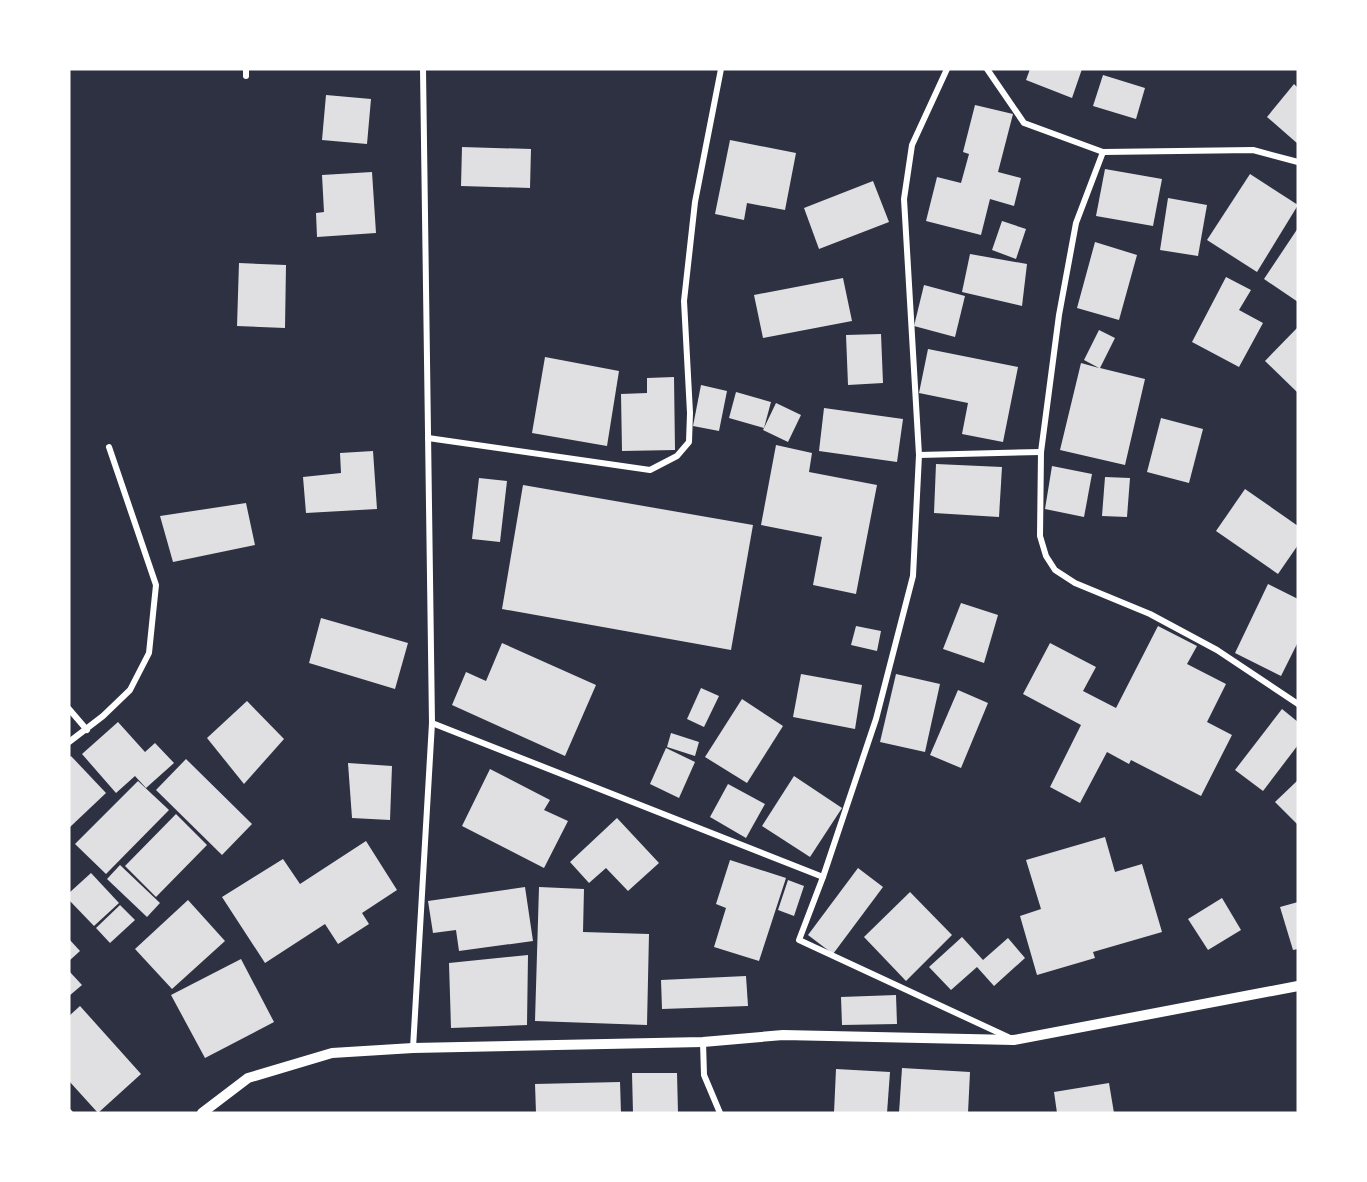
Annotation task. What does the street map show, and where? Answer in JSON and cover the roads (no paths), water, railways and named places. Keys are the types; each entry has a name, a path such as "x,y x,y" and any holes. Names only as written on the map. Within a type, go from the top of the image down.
{"street":[{"path":"413,1048 432,723 423,69"},
{"path":"428,438 650,470 676,456 689,442 690,413 684,301 695,202 721,69"},
{"path":"947,69 912,145 904,199 919,454 913,576 876,719 823,878 799,940 1014,1040"},
{"path":"987,69 1024,123 1104,152 1253,150 1298,162"},
{"path":"1104,152 1076,223 1059,315 1041,452 1040,536 1046,556 1055,570 1075,583 1150,614 1217,650 1298,704"},
{"path":"69,742 130,690 149,653 156,585 109,447"},
{"path":"919,454 1041,452"},
{"path":"69,709 87,729"},
{"path":"432,723 823,878"},
{"path":"202,1113 248,1078 332,1053 413,1048 703,1042 783,1035 1014,1040 1298,986"},
{"path":"703,1042 704,1075 720,1113"}]}
